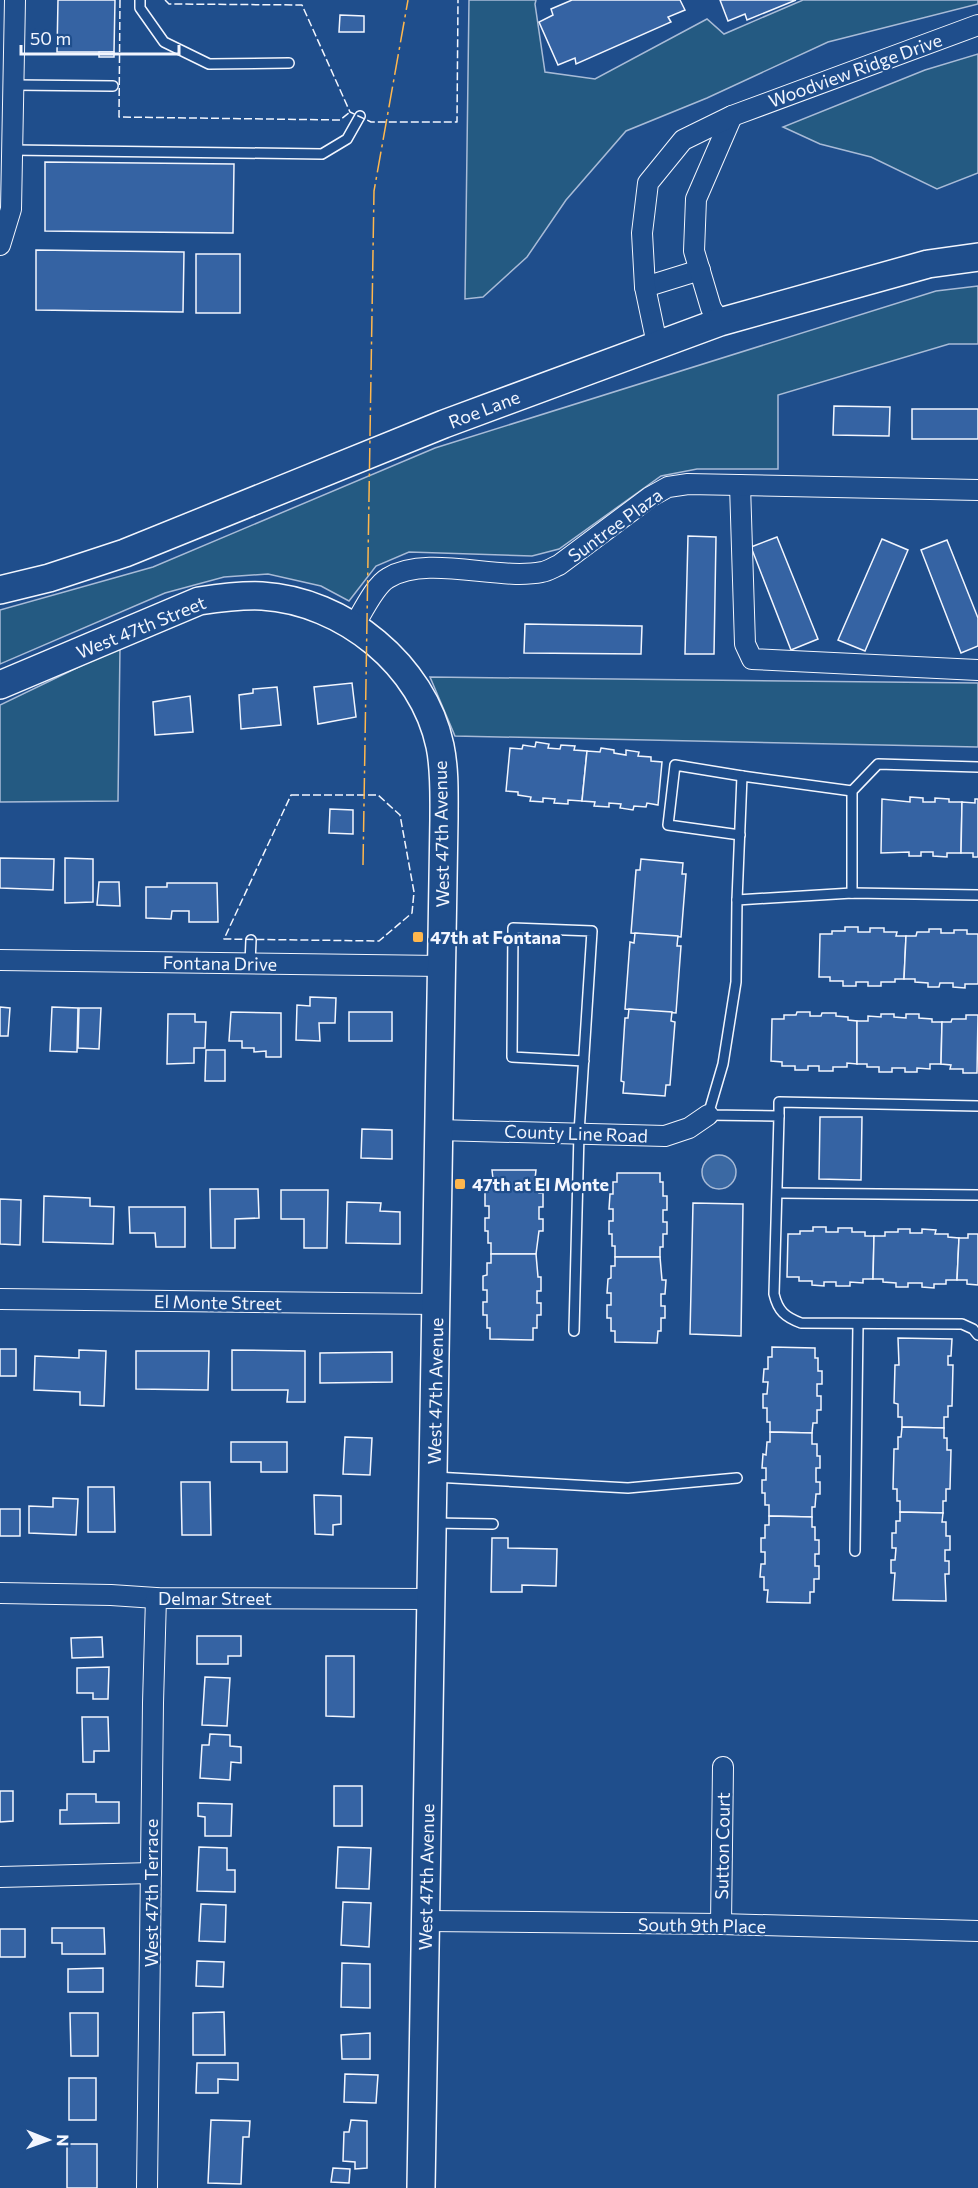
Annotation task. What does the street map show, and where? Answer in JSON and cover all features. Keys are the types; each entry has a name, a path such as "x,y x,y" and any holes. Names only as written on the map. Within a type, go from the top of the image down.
{"street":[{"path":"0,245 11,209 12,150 6,125 14,85 11,22 15,0"},
{"name":"Woodview Ridge Drive","path":"657,344 645,287 642,233 648,183 683,140 732,116 978,25"},
{"path":"720,322 711,308 694,251 696,199 732,116"},
{"name":"Roe Lane","path":"0,590 50,578 125,553 444,424 720,322 928,264 978,257"},
{"path":"645,287 700,270"},
{"name":"Suntree Plaza","path":"354,626 386,578 408,570 430,568 515,573 543,572 559,565 650,497 668,487 688,484 978,490"},
{"path":"740,485 746,644 752,659 978,670"},
{"name":"West 47th Street","path":"0,685 198,601 264,596 324,611 354,626"},
{"name":"West 47th Avenue","path":"354,626 378,646 403,672 429,715 440,745 444,778 421,2188"},
{"name":"Fontana Drive","path":"0,960 441,966"},
{"name":"County Line Road","path":"438,1130 665,1136 689,1128 708,1114"},
{"name":"El Monte Street","path":"0,1299 436,1304"},
{"name":"Delmar Street","path":"0,1593 156,1598 430,1599"},
{"name":"West 47th Terrace","path":"147,2188 156,1598"},
{"name":"Sutton Court","path":"721,1924 723,1767"},
{"path":"0,1877 151,1873"},
{"name":"South 9th Place","path":"425,1921 721,1924 978,1931"}],"lane":[{"path":"140,0 140,8 164,42 209,64 289,63"},
{"path":"14,85 113,86"},
{"path":"12,150 322,154 346,139 360,116"},
{"path":"852,893 852,791 878,764 978,767"},
{"path":"740,835 668,825 675,765 852,791"},
{"path":"742,776 736,981 723,1064 708,1114 779,1116"},
{"path":"737,900 852,893 978,895"},
{"path":"574,1331 579,1133 584,1061 592,931 513,928 512,1057 584,1061"},
{"path":"250,963 251,940"},
{"path":"978,1106 779,1102 774,1294 778,1308 788,1318 801,1323 962,1324 973,1329 978,1335"},
{"path":"778,1193 978,1195"},
{"path":"855,1551 858,1324"},
{"path":"433,1477 628,1488 737,1478"},
{"path":"432,1523 493,1524"}],"shaded area":[{"path":"469,0 536,0 545,72 595,79 707,19 724,34 803,0 978,0 978,4 828,42 707,98 626,131 566,200 527,257 483,297 465,299"},
{"path":"978,54 978,173 937,189 871,157 820,144 783,127 925,70"},
{"path":"978,286 978,344 949,344 778,395 778,469 697,469 661,476 559,549 532,556 409,552 376,566 349,601 321,586 268,574 224,577 165,593 0,664 0,610 153,567 435,448 936,291"},
{"path":"120,647 118,801 0,802 0,705"},
{"path":"430,677 978,683 978,747 455,736"},
{"path":"719,1155 731,1160 736,1172 731,1184 719,1189 707,1184 702,1172 707,1160"}],"building":[{"path":"58,0 115,0 114,52 57,52"},
{"path":"572,0 680,0 685,10 668,17 671,22 576,64 575,58 558,65 539,22 553,15 551,9"},
{"path":"720,0 796,0 747,20 745,14 728,21"},
{"path":"340,15 364,16 364,32 339,32"},
{"path":"99,52 114,52 114,57 99,57"},
{"path":"45,162 234,164 233,233 45,231"},
{"path":"36,250 184,252 183,312 36,310"},
{"path":"196,254 240,254 240,313 196,313"},
{"path":"834,406 890,407 889,436 833,435"},
{"path":"912,409 978,409 978,439 912,439"},
{"path":"688,536 716,537 714,654 685,654"},
{"path":"777,537 818,639 791,650 751,547"},
{"path":"882,539 908,550 865,651 838,640"},
{"path":"947,540 978,618 978,646 961,653 921,550"},
{"path":"525,624 642,626 641,654 524,653"},
{"path":"352,683 356,717 318,724 314,687"},
{"path":"277,687 281,725 241,729 239,695 253,693 253,689"},
{"path":"190,696 193,732 155,735 153,702"},
{"path":"536,742 549,744 548,748 560,749 561,745 575,746 574,750 587,751 582,801 568,800 568,804 554,803 555,799 543,798 543,802 530,801 531,797 518,795 518,792 506,791 510,748 522,749 523,745 535,747"},
{"path":"601,748 626,755 626,750 639,752 638,756 651,757 651,761 662,762 658,805 647,803 646,807 634,806 633,810 620,808 621,804 609,803 609,807 594,806 595,802 582,801 587,751 600,752"},
{"path":"910,797 923,798 923,802 935,802 935,798 949,799 949,802 962,802 961,853 947,853 947,857 933,856 933,852 921,852 921,856 909,856 909,852 881,853 882,799 910,802"},
{"path":"975,799 978,799 978,857 973,857 973,853 961,853 962,802 975,803"},
{"path":"330,809 353,810 353,834 329,833"},
{"path":"0,858 54,859 53,890 0,888"},
{"path":"65,858 93,859 93,902 65,903"},
{"path":"641,859 683,863 682,874 686,874 681,937 631,933 636,870 640,870"},
{"path":"99,882 119,882 120,906 97,905"},
{"path":"167,883 217,883 218,922 189,922 189,911 172,911 171,919 146,918 146,887 167,887"},
{"path":"845,927 858,927 858,932 870,932 870,928 884,928 884,932 897,932 896,936 906,936 904,979 895,979 895,982 881,982 881,986 868,986 868,982 856,982 856,986 843,986 843,981 830,981 830,977 819,977 820,934 845,931"},
{"path":"929,929 941,929 941,933 967,930 967,934 978,934 978,984 965,984 965,988 953,987 953,983 940,983 939,987 928,987 928,983 915,982 915,979 904,979 906,936 916,936 917,932 929,932"},
{"path":"635,933 678,936 677,946 681,946 676,1013 625,1009 630,942 634,943"},
{"path":"310,997 336,998 335,1023 319,1023 320,1041 296,1040 297,1005 310,1006"},
{"path":"0,1007 10,1008 8,1036 0,1036"},
{"path":"52,1007 78,1008 77,1052 50,1051"},
{"path":"79,1008 101,1008 99,1049 78,1048"},
{"path":"629,1009 672,1012 671,1021 675,1022 670,1085 666,1085 665,1096 623,1093 624,1082 621,1081 625,1018 628,1018"},
{"path":"231,1012 281,1013 281,1057 266,1057 266,1051 254,1052 254,1048 242,1048 242,1041 229,1041"},
{"path":"349,1012 392,1012 392,1041 349,1041"},
{"path":"797,1012 810,1012 810,1016 836,1013 836,1016 848,1017 848,1020 857,1021 857,1064 847,1063 847,1067 833,1067 833,1071 819,1071 819,1066 808,1066 808,1070 795,1070 795,1066 782,1066 782,1062 771,1061 772,1019 784,1019 784,1015 796,1015"},
{"path":"168,1014 195,1014 195,1022 206,1022 205,1048 194,1048 194,1063 167,1064"},
{"path":"881,1014 894,1014 894,1017 906,1018 906,1014 919,1014 919,1018 942,1022 941,1064 930,1064 930,1069 917,1068 917,1072 905,1072 905,1068 892,1068 892,1072 879,1072 879,1067 857,1064 857,1021 868,1021 868,1016 881,1017"},
{"path":"966,1015 978,1015 977,1073 963,1073 963,1069 950,1069 951,1065 941,1064 942,1022 966,1019"},
{"path":"206,1050 225,1050 225,1081 205,1081"},
{"path":"820,1117 862,1117 861,1180 819,1179"},
{"path":"362,1129 392,1130 392,1159 361,1158"},
{"path":"492,1170 536,1170 535,1179 539,1179 539,1193 543,1193 543,1207 539,1207 539,1219 543,1219 543,1231 539,1231 536,1254 491,1254 488,1231 485,1231 485,1218 489,1218 489,1206 485,1206 485,1192 489,1191 489,1179 493,1179"},
{"path":"617,1173 660,1173 660,1182 663,1182 663,1196 667,1196 667,1210 663,1210 663,1222 667,1222 667,1234 663,1234 660,1257 615,1257 612,1234 609,1234 609,1221 613,1221 613,1209 609,1209 610,1194 613,1194 613,1182 617,1182"},
{"path":"210,1189 258,1189 259,1218 235,1219 235,1248 211,1248"},
{"path":"281,1190 328,1190 327,1248 304,1248 304,1219 281,1219"},
{"path":"44,1196 90,1198 90,1206 114,1207 113,1244 43,1242"},
{"path":"0,1199 21,1200 20,1245 0,1244"},
{"path":"347,1202 381,1203 380,1211 400,1212 400,1244 346,1243"},
{"path":"693,1203 743,1204 741,1336 690,1334"},
{"path":"129,1207 185,1207 185,1247 156,1247 155,1233 130,1233"},
{"path":"813,1227 826,1227 826,1232 838,1232 838,1228 852,1228 852,1232 865,1232 865,1236 874,1236 873,1279 863,1279 863,1283 850,1282 850,1286 836,1286 836,1282 824,1282 824,1286 812,1285 812,1281 799,1281 799,1277 787,1277 788,1234 813,1231"},
{"path":"898,1229 910,1229 910,1233 922,1233 922,1229 936,1230 935,1234 948,1234 948,1237 959,1238 957,1280 946,1280 946,1284 934,1284 934,1288 922,1287 922,1283 908,1283 908,1287 896,1287 896,1283 873,1279 874,1236 885,1236 885,1232 898,1232"},
{"path":"968,1234 978,1234 978,1285 967,1284 967,1280 957,1280 959,1238 968,1238"},
{"path":"491,1254 536,1254 538,1277 541,1277 541,1291 537,1291 537,1303 541,1303 541,1315 537,1315 537,1328 533,1328 533,1340 490,1339 487,1315 483,1315 483,1302 487,1302 487,1290 483,1290 483,1276 487,1275 487,1263 491,1263"},
{"path":"615,1257 660,1257 662,1280 666,1280 665,1294 661,1294 661,1306 665,1306 665,1318 661,1318 661,1331 658,1331 657,1343 615,1342 615,1331 611,1331 611,1318 607,1318 607,1305 611,1305 611,1293 607,1293 608,1279 611,1278 611,1266 615,1266"},
{"path":"898,1338 952,1339 948,1365 953,1365 952,1406 948,1406 948,1417 944,1417 944,1428 902,1427 902,1417 898,1417 898,1404 894,1403 895,1365 899,1365"},
{"path":"772,1347 815,1348 818,1371 822,1371 822,1384 817,1384 817,1396 821,1396 821,1410 817,1410 817,1423 813,1423 812,1433 770,1432 767,1408 763,1408 763,1394 767,1394 768,1382 763,1382 764,1369 768,1369 768,1357 772,1357"},
{"path":"0,1349 16,1349 16,1376 0,1376"},
{"path":"79,1350 106,1351 104,1406 80,1405 80,1392 34,1390 35,1356 79,1358"},
{"path":"232,1350 305,1351 305,1402 287,1402 288,1390 232,1390"},
{"path":"136,1351 209,1351 208,1390 136,1389"},
{"path":"392,1352 392,1382 320,1383 320,1353"},
{"path":"902,1427 944,1428 947,1450 951,1450 950,1489 946,1489 943,1513 900,1512 897,1489 893,1489 894,1449 898,1449 898,1437 901,1437"},
{"path":"770,1432 812,1433 812,1444 817,1444 817,1456 820,1456 820,1468 816,1468 816,1482 820,1482 820,1494 816,1494 812,1517 769,1516 769,1505 765,1505 765,1493 762,1493 762,1480 766,1480 766,1468 762,1468 763,1454 766,1455 767,1442 770,1442"},
{"path":"345,1437 372,1438 370,1475 343,1474"},
{"path":"231,1442 287,1442 287,1472 261,1472 261,1462 231,1462"},
{"path":"181,1482 210,1482 211,1535 182,1535"},
{"path":"88,1487 114,1487 115,1532 88,1532"},
{"path":"314,1495 341,1496 341,1524 333,1525 333,1535 315,1534"},
{"path":"53,1498 78,1499 76,1535 29,1533 29,1506 53,1507"},
{"path":"0,1509 20,1509 20,1536 0,1536"},
{"path":"900,1512 943,1513 942,1522 946,1522 946,1536 950,1536 950,1550 945,1550 945,1561 949,1561 949,1574 945,1574 946,1601 893,1600 895,1573 891,1573 891,1560 895,1560 896,1548 892,1548 892,1533 896,1533 896,1521 900,1521"},
{"path":"769,1516 812,1517 815,1540 819,1540 819,1554 815,1554 815,1566 819,1566 819,1579 814,1579 814,1592 810,1592 810,1603 767,1602 768,1590 764,1590 764,1577 760,1577 761,1564 765,1564 765,1552 761,1552 761,1538 765,1538 765,1525 769,1525"},
{"path":"492,1538 508,1538 508,1548 557,1549 556,1586 522,1585 522,1592 491,1592"},
{"path":"197,1636 241,1636 241,1656 228,1656 228,1664 197,1664"},
{"path":"102,1637 103,1657 72,1658 71,1638"},
{"path":"326,1656 354,1656 354,1717 326,1716"},
{"path":"109,1667 108,1699 93,1699 93,1693 77,1693 77,1668"},
{"path":"205,1677 230,1678 227,1726 202,1725"},
{"path":"82,1717 108,1717 109,1751 94,1751 94,1762 83,1762"},
{"path":"210,1734 230,1735 230,1746 241,1747 241,1763 231,1762 230,1780 200,1778 202,1745 209,1745"},
{"path":"334,1786 362,1786 362,1826 334,1826"},
{"path":"0,1791 13,1791 13,1821 0,1822"},
{"path":"67,1794 96,1794 96,1802 119,1802 119,1823 60,1824 60,1810 67,1810"},
{"path":"198,1803 232,1804 231,1836 205,1836 205,1817 198,1816"},
{"path":"199,1847 227,1848 227,1870 235,1870 235,1892 197,1891"},
{"path":"338,1847 371,1848 369,1889 336,1888"},
{"path":"343,1902 371,1903 369,1947 341,1945"},
{"path":"201,1904 226,1905 225,1942 199,1941"},
{"path":"52,1928 104,1928 105,1954 62,1954 62,1943 52,1943"},
{"path":"0,1929 25,1929 25,1957 0,1957"},
{"path":"197,1961 224,1962 223,1987 196,1986"},
{"path":"342,1963 370,1964 370,2008 341,2007"},
{"path":"103,1968 103,1992 68,1992 68,1969"},
{"path":"224,2012 225,2055 193,2055 193,2013"},
{"path":"70,2013 98,2013 98,2056 71,2056"},
{"path":"370,2033 370,2059 342,2059 341,2035"},
{"path":"197,2063 238,2063 238,2080 218,2079 218,2093 196,2093"},
{"path":"345,2074 378,2075 376,2103 344,2102"},
{"path":"69,2078 96,2078 96,2120 69,2120"},
{"path":"211,2120 250,2121 249,2137 243,2137 241,2184 208,2183"},
{"path":"351,2120 367,2121 367,2168 355,2169 355,2162 343,2161 344,2132 349,2132"},
{"path":"67,2144 97,2144 97,2188 67,2188"},
{"path":"333,2168 350,2169 349,2183 331,2182"}],"fence":[{"path":"120,0 119,117 340,120 350,112"},
{"path":"165,0 169,4 302,5 350,112 371,122 457,122 458,0"},
{"path":"291,795 378,795 400,815 414,892 412,913 379,941 224,939 291,795"}],"power":[{"path":"363,865 374,191 408,0"}],"place":[{"name":"47th at Fontana","path":"418,937"},
{"name":"47th at El Monte","path":"460,1184"}]}
